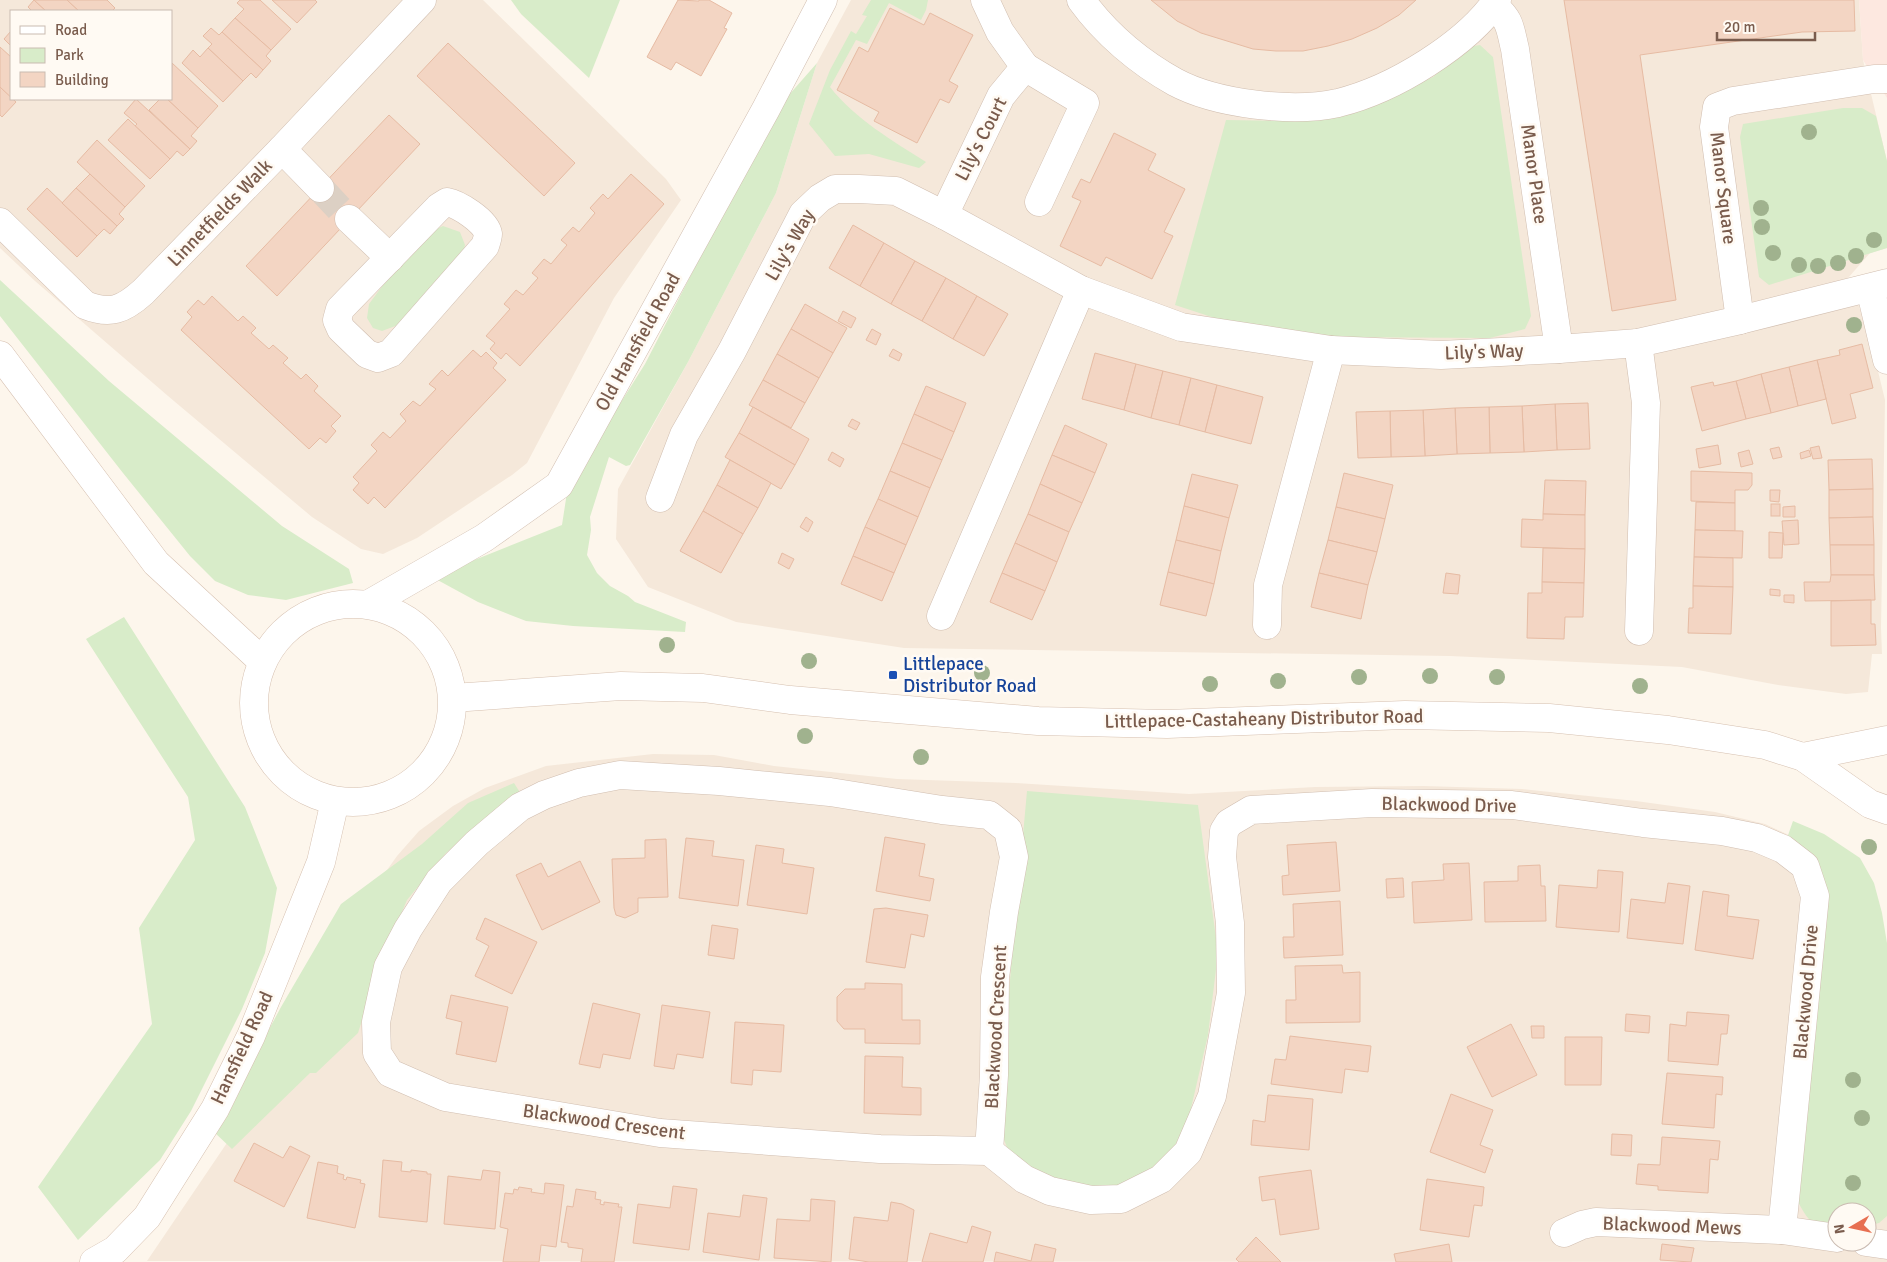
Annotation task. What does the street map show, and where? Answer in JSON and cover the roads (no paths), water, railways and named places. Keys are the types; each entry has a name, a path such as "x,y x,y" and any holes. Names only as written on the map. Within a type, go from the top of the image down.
{"street":[{"name":"Linnetfields Walk","path":"0,222 85,305 98,310 110,311 130,304 282,149 422,0"},
{"name":"Old Hansfield Road","path":"369,604 484,538 559,486 761,118 822,0"},
{"path":"985,0 1000,32 1025,67 1085,103 1039,202"},
{"path":"1081,0 1094,18 1122,45 1175,82 1217,98 1306,107 1337,103 1373,92 1409,75 1442,53 1466,33 1495,3"},
{"name":"Manor Place","path":"1495,3 1509,24 1515,49 1559,349"},
{"name":"Lily's Court","path":"944,215 1001,96 1025,67"},
{"name":"Manor Square","path":"1740,320 1714,127 1717,107 1733,101 1874,79 1887,79"},
{"path":"282,149 320,188"},
{"name":"Lily's Way","path":"660,498 684,435 732,351 803,214 820,198 835,189 896,191 1081,290 1181,327 1330,350 1442,355 1559,349 1638,343 1740,320 1879,285 1887,360"},
{"path":"447,202 457,204 482,224 488,233 485,246 392,352 378,358 367,354 341,329 337,320 340,309 390,258 438,207 447,202"},
{"path":"350,219 390,258"},
{"path":"941,616 1081,290"},
{"path":"1638,343 1646,403 1639,631"},
{"path":"1267,625 1268,585 1330,350"},
{"path":"0,355 156,563 262,661"},
{"path":"337,604 369,604 395,613 418,627 436,648 448,672 453,698 449,728 438,756 418,778 394,794 365,802 335,802 306,792 282,774 264,749 255,720 254,690 262,661 280,634 306,615 337,604"},
{"name":"Littlepace-Castaheany Distributor Road","path":"453,698 621,686 703,688 790,700 1038,721 1167,724 1405,715 1549,718 1668,730 1765,745 1803,757 1870,804 1887,810"},
{"name":"Littlepace-Castaheany Distributor Road","path":"1803,757 1887,740"},
{"name":"Blackwood Crescent","path":"620,775 719,781 830,792 942,810 989,815 1008,830 1014,857 995,977 994,1075 989,1151 880,1149 660,1133 445,1097 390,1073 378,1053 376,1022 388,967 408,929 439,881 477,843 520,807 544,795 578,783 620,775"},
{"name":"Hansfield Road","path":"94,1262 115,1250 147,1217 180,1162 215,1110 251,1036 321,862 335,802"},
{"name":"Blackwood Drive","path":"989,1151 1024,1179 1050,1191 1091,1200 1121,1199 1161,1179 1188,1152 1212,1096 1231,993 1230,923 1222,857 1224,831 1230,823 1250,810 1372,803 1512,805 1643,823 1722,831 1757,838 1783,849 1805,866 1815,896 1782,1230"},
{"name":"Blackwood Mews","path":"1564,1233 1582,1225 1596,1222 1782,1230"},
{"path":"1782,1230 1827,1237"}],"tunnel":[{"path":"320,188 349,219"}],"place":[{"name":"Littlepace Distributor Road","path":"893,675"}]}
